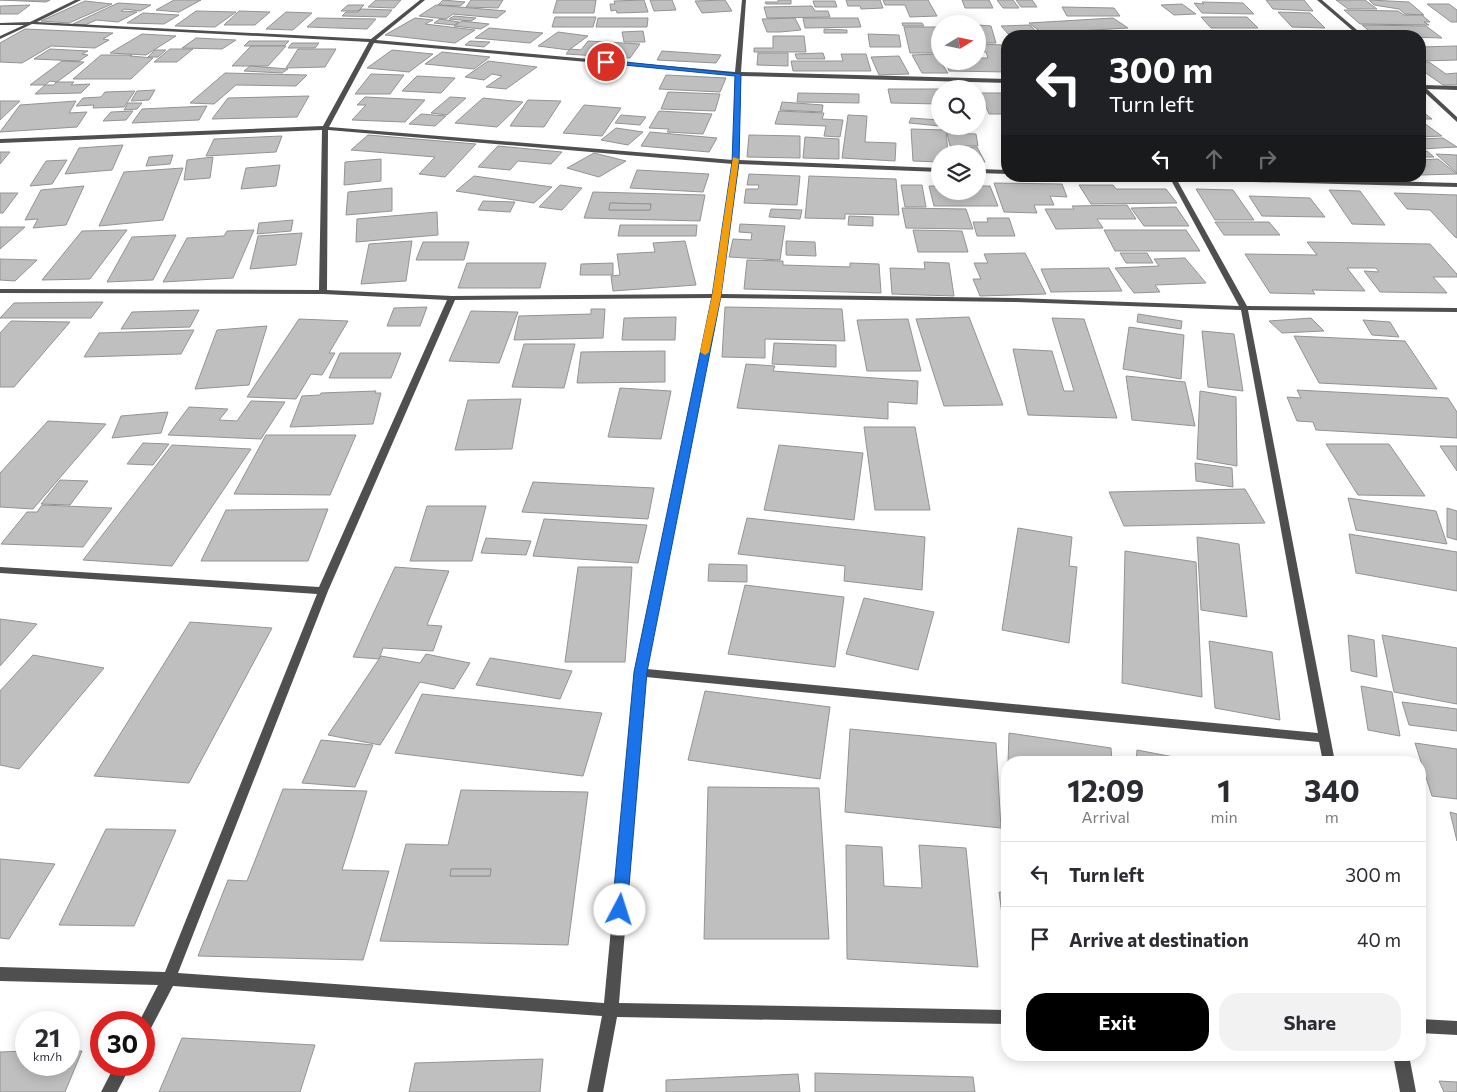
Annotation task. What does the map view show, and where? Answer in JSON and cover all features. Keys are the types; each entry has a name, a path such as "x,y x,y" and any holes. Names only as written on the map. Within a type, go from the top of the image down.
{"street":[{"path":"0,38 79,0"},
{"path":"323,292 325,128 372,41 423,0"},
{"path":"595,1092 611,1010 641,672 716,296 736,162 738,74 744,0"},
{"path":"1319,0 1355,30"},
{"path":"0,24 32,23 372,41 738,74 1001,81"},
{"path":"1426,87 1457,88"},
{"path":"1426,92 1457,120"},
{"path":"0,141 325,128 736,162 931,170"},
{"path":"986,171 1001,172"},
{"path":"1175,182 1244,308 1328,756"},
{"path":"1335,182 1457,185"},
{"path":"0,291 323,292 452,298 716,296 1015,300 1244,308 1457,310"},
{"path":"152,1011 169,979 323,591 452,298"},
{"path":"0,570 323,591"},
{"path":"641,672 955,700 1323,738"},
{"path":"0,974 169,979 611,1010 1001,1017"},
{"path":"1426,1026 1457,1028"},
{"path":"1401,1061 1408,1092"},
{"path":"109,1092 118,1076"}],"building":[{"path":"0,0 50,0 46,2"},
{"path":"174,0 201,0 179,12 156,10"},
{"path":"376,0 401,0 394,8 368,7"},
{"path":"443,0 465,2 460,6 438,5"},
{"path":"471,0 503,0 498,8 466,7"},
{"path":"557,0 596,0 594,13 553,13"},
{"path":"644,0 648,12 617,13 616,10 611,11 610,4 615,4 614,1"},
{"path":"650,0 672,0 676,10 654,11"},
{"path":"725,0 732,11 702,13 695,1"},
{"path":"778,0 791,0 791,4 766,4 765,2 778,2"},
{"path":"846,0 880,0 883,8 861,9 860,6 848,6"},
{"path":"883,0 928,0 936,15 910,17 905,5 885,5"},
{"path":"962,0 989,0 993,8 965,8"},
{"path":"997,0 1013,0 1019,8 1003,8"},
{"path":"1016,0 1032,0 1037,7 1021,7"},
{"path":"1266,0 1304,0 1313,11 1273,9"},
{"path":"1336,0 1365,0 1377,9 1348,9"},
{"path":"1369,0 1409,2 1424,15 1405,14 1399,9 1374,5"},
{"path":"85,1 112,4 69,23 41,21"},
{"path":"813,1 835,1 837,7 815,7"},
{"path":"1202,2 1243,3 1254,14 1202,13 1194,3 1204,4"},
{"path":"118,3 151,5 140,11 124,9 121,11 137,12 118,22 96,20 85,25 73,24"},
{"path":"1182,4 1196,14 1174,15 1161,5"},
{"path":"1427,4 1449,4 1457,10 1457,22 1451,22"},
{"path":"30,5 18,14 0,14 0,6"},
{"path":"348,5 364,5 358,11 341,11"},
{"path":"436,5 506,11 497,18 453,14 446,19 419,16"},
{"path":"812,6 815,11 828,11 830,17 767,18 764,7"},
{"path":"1062,7 1114,8 1120,16 1067,16"},
{"path":"361,9 392,10 386,17 342,16 346,12 358,12"},
{"path":"1344,10 1398,11 1404,15 1422,15 1430,22 1424,22 1429,25 1360,24"},
{"path":"196,11 236,12 215,27 175,26"},
{"path":"239,11 270,12 255,25 224,25"},
{"path":"286,12 312,13 293,30 266,29"},
{"path":"1278,12 1310,13 1325,28 1292,27"},
{"path":"143,13 179,15 164,24 127,23"},
{"path":"454,16 476,18 471,21 449,19"},
{"path":"555,17 596,17 593,27 552,27"},
{"path":"1201,17 1247,17 1258,28 1211,28"},
{"path":"317,18 376,19 367,29 307,27"},
{"path":"415,18 433,20 425,24 475,30 455,43 385,35"},
{"path":"598,18 648,18 647,27 596,27"},
{"path":"795,18 801,30 780,32 767,32 762,19"},
{"path":"803,18 858,18 861,27 805,28"},
{"path":"1113,18 1128,28 1038,30 1029,23"},
{"path":"440,19 459,22 454,25 434,23"},
{"path":"462,21 489,24 481,29 454,26"},
{"path":"902,23 922,23 924,26 903,26"},
{"path":"1030,25 1035,30 1005,30 1001,26"},
{"path":"1362,25 1426,26 1442,38 1426,38 1426,30 1368,30"},
{"path":"986,26 991,26 996,43 986,43"},
{"path":"904,27 931,27 931,53 910,53"},
{"path":"489,28 543,33 530,43 475,38"},
{"path":"25,29 113,33 103,39 109,40 95,48 51,46 22,63 0,62 0,43"},
{"path":"824,29 847,30 847,33 824,33"},
{"path":"643,31 645,42 624,42 622,32"},
{"path":"558,32 588,36 569,50 538,46"},
{"path":"142,34 176,36 146,55 110,53"},
{"path":"868,34 899,35 901,47 870,47"},
{"path":"773,36 804,36 806,52 754,52 754,48 773,48"},
{"path":"196,38 236,40 222,49 182,48"},
{"path":"249,41 289,41 284,46 244,46"},
{"path":"470,41 490,42 484,47 465,45"},
{"path":"588,41 640,44 630,58 566,54 570,49 581,50"},
{"path":"292,43 319,43 315,48 288,48"},
{"path":"986,44 1001,45 1001,72 949,71 986,70 986,58 988,58"},
{"path":"251,46 286,46 268,66 232,66"},
{"path":"1457,46 1457,60 1426,61 1426,47"},
{"path":"50,49 88,51 82,54 88,55 79,61 34,59"},
{"path":"170,49 193,49 177,62 154,62"},
{"path":"298,49 336,49 325,67 286,68"},
{"path":"155,50 166,50 158,57 148,57"},
{"path":"392,50 433,54 409,72 367,68"},
{"path":"662,51 721,55 716,63 657,60"},
{"path":"442,52 490,57 474,69 425,64"},
{"path":"758,53 788,53 788,66 757,65"},
{"path":"823,53 825,59 797,59 795,54"},
{"path":"841,54 866,54 871,71 793,71 791,61 843,61"},
{"path":"931,54 931,70 946,70 948,73 922,73 912,55"},
{"path":"101,55 132,55 130,56 153,58 131,79 73,79"},
{"path":"899,56 909,74 879,75 871,57"},
{"path":"62,61 84,62 57,82 50,81 45,85 30,85"},
{"path":"488,61 537,67 506,89 486,87 502,76 492,74 484,80 465,77"},
{"path":"1426,62 1429,62 1446,74 1457,73 1457,85 1443,85 1426,73"},
{"path":"250,66 288,69 282,73 244,71"},
{"path":"225,73 307,75 296,86 236,85 214,104 190,103"},
{"path":"371,74 404,75 390,94 355,94"},
{"path":"666,75 726,78 720,92 659,89"},
{"path":"417,76 455,78 441,93 402,91"},
{"path":"56,82 74,82 71,85 90,84 81,93 35,94 45,85 54,85"},
{"path":"888,89 931,89 931,104 891,103"},
{"path":"155,90 149,100 131,101 137,91"},
{"path":"135,91 124,107 93,108 94,105 76,106 83,98 101,97 105,92"},
{"path":"668,92 720,94 715,111 661,109"},
{"path":"798,93 859,94 859,103 797,102"},
{"path":"986,93 1001,93 1001,114 989,114 986,107"},
{"path":"309,96 297,117 212,119 228,98"},
{"path":"365,97 425,100 405,122 352,120 366,105 357,105"},
{"path":"450,97 466,98 447,115 431,113"},
{"path":"483,98 523,102 497,127 455,123"},
{"path":"528,100 561,101 544,127 510,126"},
{"path":"0,101 20,101 0,120"},
{"path":"76,101 69,113 87,112 77,127 0,132 20,105"},
{"path":"782,102 823,105 822,112 780,110"},
{"path":"128,103 142,103 137,109 124,110"},
{"path":"584,105 621,108 602,136 563,133"},
{"path":"207,106 199,120 132,123 142,109"},
{"path":"133,111 126,120 103,121 111,112"},
{"path":"659,111 712,114 703,134 667,132 669,129 649,128"},
{"path":"779,111 824,113 822,119 843,120 840,137 824,136 826,126 775,124"},
{"path":"421,114 446,116 435,126 409,124"},
{"path":"621,115 646,117 640,125 615,123"},
{"path":"848,115 867,116 865,142 896,143 895,161 842,158"},
{"path":"911,118 931,119 931,125 909,123"},
{"path":"1426,124 1442,136 1426,137"},
{"path":"616,128 643,132 628,145 601,140"},
{"path":"911,129 931,130 931,135 946,135 947,145 931,145 931,162 913,161"},
{"path":"650,132 717,138 709,152 641,146"},
{"path":"368,135 476,144 445,177 419,174 435,157 351,150"},
{"path":"749,135 800,136 800,158 747,157"},
{"path":"947,135 976,135 978,145 950,145"},
{"path":"282,136 276,152 206,156 214,139"},
{"path":"805,137 839,139 839,159 803,158"},
{"path":"1443,138 1457,147 1426,149 1426,139"},
{"path":"123,145 112,170 65,174 79,148"},
{"path":"498,146 562,152 551,164 518,161 510,170 478,167"},
{"path":"1426,151 1427,151 1434,157 1426,157"},
{"path":"0,152 10,152 0,164"},
{"path":"594,153 626,161 599,177 567,168"},
{"path":"1436,154 1457,155 1457,173"},
{"path":"173,155 170,164 146,166 149,157"},
{"path":"213,157 210,178 184,180 187,160"},
{"path":"381,159 381,181 344,185 345,162"},
{"path":"1438,159 1457,174 1426,175 1426,160"},
{"path":"67,160 52,184 30,186 46,161"},
{"path":"280,165 276,186 241,189 246,168"},
{"path":"183,168 163,220 99,226 124,172"},
{"path":"637,170 709,174 703,192 630,188"},
{"path":"749,174 800,176 797,205 744,203 746,189 758,189 759,185 747,185"},
{"path":"474,176 552,187 534,203 456,191"},
{"path":"809,176 896,179 899,215 845,214 845,219 805,218"},
{"path":"994,183 1062,184 1067,197 1050,196 1054,205 1034,205 1037,213 1004,212"},
{"path":"560,185 582,188 562,210 539,207"},
{"path":"901,185 922,185 926,207 905,207"},
{"path":"1079,185 1113,185 1116,189 1166,189 1177,203 1091,204"},
{"path":"84,186 66,225 33,228 38,219 25,220 41,190"},
{"path":"986,186 990,186 998,206 934,206 932,200 986,200"},
{"path":"392,188 392,211 346,215 348,192"},
{"path":"1196,189 1233,190 1254,220 1215,220"},
{"path":"1329,190 1360,191 1385,225 1352,224"},
{"path":"593,192 705,195 700,221 584,218","holes":["610,203 651,204 650,210 609,210"]},
{"path":"0,193 18,193 3,213 0,213"},
{"path":"1394,193 1457,195 1457,238 1430,210 1407,209"},
{"path":"1249,196 1310,198 1325,217 1262,216"},
{"path":"483,201 515,202 510,212 478,210"},
{"path":"610,203 651,204 650,210 609,210"},
{"path":"1127,205 1136,219 1097,219 1103,228 1056,229 1045,209 1074,209 1072,206"},
{"path":"1176,207 1189,226 1144,226 1131,208"},
{"path":"902,208 966,209 973,229 906,228"},
{"path":"771,209 802,210 800,219 769,217"},
{"path":"437,212 438,235 356,242 357,219"},
{"path":"849,216 873,217 873,226 848,225"},
{"path":"987,218 1009,218 1015,236 977,236 973,222 988,222"},
{"path":"293,220 291,231 257,234 259,223"},
{"path":"1215,222 1269,222 1280,235 1224,235"},
{"path":"740,224 785,226 780,260 729,257 733,239 751,240 752,233 739,232"},
{"path":"620,225 697,225 696,236 618,236"},
{"path":"0,227 25,227 0,249"},
{"path":"127,230 90,279 42,280 82,231"},
{"path":"254,230 233,278 163,282 187,238 224,236 227,231"},
{"path":"913,230 962,231 968,252 918,252"},
{"path":"1104,230 1186,230 1200,251 1115,251"},
{"path":"302,233 296,265 250,269 258,236"},
{"path":"176,235 153,280 107,282 132,237"},
{"path":"412,241 406,281 361,284 369,244"},
{"path":"685,241 696,285 613,291 611,276 620,275 617,254 655,252 653,243"},
{"path":"786,241 815,242 816,256 786,255"},
{"path":"423,242 469,242 464,260 416,260"},
{"path":"1307,242 1430,244 1457,274 1457,277 1433,277 1447,293 1380,292 1364,271 1379,272 1376,268 1347,268 1365,291 1312,290 1315,294 1270,293 1245,254 1317,255"},
{"path":"1025,253 1046,294 980,296 973,279 981,279 974,263 988,263 984,254"},
{"path":"1120,253 1147,253 1153,263 1126,263"},
{"path":"1185,258 1206,283 1155,285 1160,292 1134,293 1115,268 1159,266 1154,259"},
{"path":"0,259 37,260 15,281 0,280"},
{"path":"747,260 783,261 783,265 850,267 850,263 879,264 881,293 744,289"},
{"path":"924,262 949,263 954,296 892,294 890,268 925,269"},
{"path":"467,263 546,263 540,288 458,288"},
{"path":"613,263 613,275 580,275 581,264"},
{"path":"1109,268 1122,291 1051,292 1041,269"},
{"path":"103,302 91,318 0,318 14,303"},
{"path":"427,307 420,326 387,326 394,308"},
{"path":"725,307 842,309 845,341 765,339 765,358 722,357"},
{"path":"591,309 605,309 603,338 514,340 519,316 591,314"},
{"path":"199,310 190,327 121,329 132,312"},
{"path":"471,311 518,312 499,363 449,361"},
{"path":"1138,314 1182,321 1181,329 1137,322"},
{"path":"676,317 675,340 622,340 624,318"},
{"path":"969,317 1003,405 944,406 916,319"},
{"path":"1052,318 1084,319 1117,418 1028,415 1013,349 1052,351 1064,391 1074,391"},
{"path":"1311,318 1324,331 1282,333 1269,321"},
{"path":"299,319 348,321 329,353 335,353 322,375 311,374 296,399 247,397"},
{"path":"908,319 921,371 867,371 857,320"},
{"path":"1363,320 1390,322 1399,337 1372,335"},
{"path":"11,321 70,322 14,387 0,387 0,333"},
{"path":"267,326 249,385 195,389 217,330"},
{"path":"1129,327 1184,335 1181,379 1123,369"},
{"path":"194,330 181,354 84,357 99,333"},
{"path":"1202,331 1234,334 1243,391 1208,387"},
{"path":"1294,336 1405,341 1437,389 1319,383"},
{"path":"774,343 836,345 836,367 772,364"},
{"path":"524,344 575,344 564,388 512,387"},
{"path":"665,351 665,382 577,383 581,352"},
{"path":"340,353 401,353 391,378 329,378"},
{"path":"746,364 775,366 773,371 918,381 917,404 888,402 888,419 737,408"},
{"path":"1126,376 1185,382 1195,426 1132,420"},
{"path":"620,388 671,391 661,439 608,437"},
{"path":"1297,390 1448,398 1457,412 1457,438 1316,430 1313,422 1297,421 1287,397 1301,398"},
{"path":"376,391 375,393 381,393 373,424 290,427 302,396 320,395 321,393"},
{"path":"1200,391 1236,397 1237,466 1197,459"},
{"path":"521,399 512,449 455,450 468,400"},
{"path":"251,401 285,402 261,439 168,435 189,407 228,409 219,420 237,421"},
{"path":"168,412 161,433 112,438 121,416"},
{"path":"48,421 106,424 33,509 0,507 0,473"},
{"path":"864,427 915,427 930,510 875,510"},
{"path":"266,435 356,435 330,495 234,494"},
{"path":"143,443 169,444 153,465 127,464"},
{"path":"1326,444 1389,444 1425,496 1358,495"},
{"path":"172,445 251,449 172,566 83,560"},
{"path":"779,445 863,453 854,520 764,510"},
{"path":"1440,446 1457,446 1457,471"},
{"path":"1195,463 1232,468 1233,487 1196,481"},
{"path":"60,480 88,481 70,505 41,504"},
{"path":"533,482 654,488 648,519 522,512"},
{"path":"1245,489 1265,523 1124,526 1109,492"},
{"path":"1348,498 1436,511 1447,544 1356,530"},
{"path":"42,505 112,508 83,547 1,544 27,512 37,512"},
{"path":"427,506 486,506 472,561 410,561"},
{"path":"1447,508 1457,511 1457,540 1447,537"},
{"path":"328,509 308,561 201,561 226,510"},
{"path":"747,518 925,537 922,590 844,581 845,566 738,554"},
{"path":"544,519 647,525 638,563 533,556"},
{"path":"1018,528 1072,537 1069,566 1077,567 1069,643 1002,630"},
{"path":"1349,534 1457,552 1457,591 1356,573"},
{"path":"1197,537 1239,544 1247,617 1201,610"},
{"path":"486,538 531,541 526,555 481,553"},
{"path":"1125,551 1196,562 1202,697 1122,683"},
{"path":"709,564 747,565 747,582 708,581"},
{"path":"395,567 449,571 427,625 442,626 433,651 383,648 379,659 353,657"},
{"path":"578,567 632,567 625,662 565,662"},
{"path":"745,585 844,597 835,667 728,654"},
{"path":"864,598 934,612 918,670 846,654"},
{"path":"0,619 37,624 0,666"},
{"path":"190,622 272,628 189,783 94,776"},
{"path":"1348,635 1374,640 1377,677 1351,671"},
{"path":"1382,635 1457,648 1457,704 1394,692"},
{"path":"1209,641 1272,652 1280,720 1215,708"},
{"path":"426,654 470,663 454,689 420,682 380,745 328,735 381,656 420,663"},
{"path":"33,655 104,668 19,769 0,765 0,691"},
{"path":"490,658 572,671 560,699 476,685"},
{"path":"1361,686 1392,692 1400,736 1368,730"},
{"path":"705,691 830,707 820,779 688,760"},
{"path":"422,694 602,713 583,776 395,753"},
{"path":"1402,702 1457,709 1457,731 1409,725"},
{"path":"850,729 996,743 1001,828 845,812"},
{"path":"1009,733 1111,748 1112,756 1008,756"},
{"path":"321,740 373,745 355,787 302,783"},
{"path":"1415,743 1457,749 1457,799 1432,796 1426,777 1426,756 1419,756"},
{"path":"1137,750 1168,756 1136,756"},
{"path":"708,787 819,788 829,939 704,939"},
{"path":"283,789 367,791 342,870 389,871 363,960 198,956 228,880 247,881"},
{"path":"461,790 588,792 568,945 380,941 406,844 448,845","holes":["451,869 491,869 490,876 450,876"]},
{"path":"1450,812 1457,814 1457,841"},
{"path":"106,829 176,830 134,926 59,925"},
{"path":"846,845 882,847 884,886 922,888 919,845 966,848 978,967 847,959"},
{"path":"0,859 55,864 9,939 0,938"},
{"path":"451,869 491,869 490,876 450,876"},
{"path":"182,1038 315,1045 300,1092 159,1092"},
{"path":"15,1051 15,1076 72,1076 65,1092 0,1092 0,1052"},
{"path":"543,1059 540,1092 409,1092 415,1063"},
{"path":"815,1073 973,1077 975,1092 815,1092"},
{"path":"798,1074 800,1092 666,1092 666,1080"},
{"path":"1439,1081 1457,1082 1457,1092 1444,1092"}],"slow traffic":[{"path":"705,352 716,296 736,159"}],"route":[{"path":"606,62 738,74 736,162 716,296 641,672 620,910"}]}
